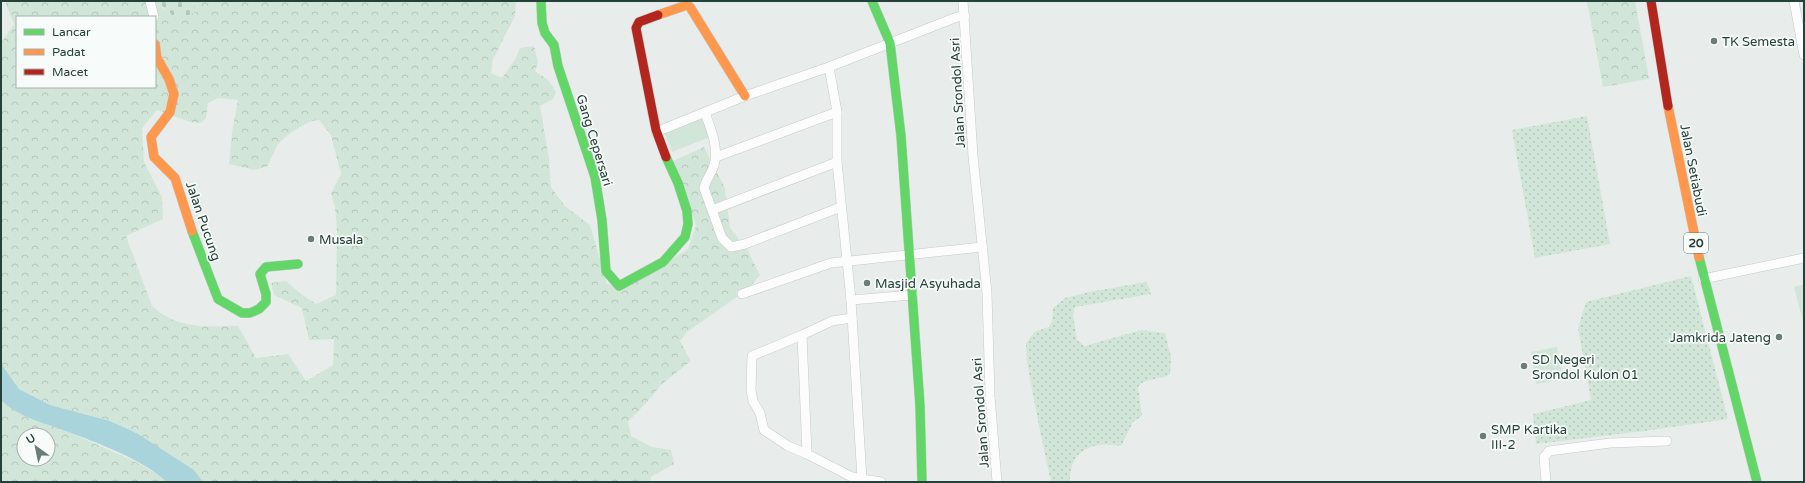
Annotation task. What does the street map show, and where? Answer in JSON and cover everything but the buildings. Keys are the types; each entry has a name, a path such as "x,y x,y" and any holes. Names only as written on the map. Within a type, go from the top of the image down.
{"main road":[{"name":"Gang Cepersari","path":"541,1 542,23 545,32 554,45 558,66 595,177 602,220 606,271 620,286 663,262 686,235 687,216 685,201 656,132"},
{"path":"872,1 890,44 901,136 920,406 922,482"},
{"name":"Jalan Setiabudi","path":"1651,1 1665,90 1703,279 1757,482"},
{"path":"656,132 636,28 642,20 687,5 690,7 745,96"},
{"name":"Jalan Pucung","path":"156,51 157,58 170,79 174,94 170,112 151,137 152,152 154,157 176,178 192,231 218,299 242,313 250,313 259,309 266,302 266,294 260,274 266,267 298,264"}],"street":[{"path":"150,1 154,16"},
{"path":"963,1 965,16"},
{"path":"1794,1 1804,55"},
{"name":"Jalan Srondol Asri","path":"656,132 745,96 829,67 957,17 965,16 974,156 987,293 990,396 997,482"},
{"path":"829,67 836,112 836,162 848,260 862,479"},
{"path":"716,157 836,112"},
{"path":"705,113 711,131 716,157 714,166 704,188 722,238 731,247 745,244 841,207"},
{"path":"712,210 836,162"},
{"path":"742,294 813,268 848,260 982,247"},
{"path":"1703,279 1804,258"},
{"path":"851,300 913,295"},
{"path":"852,318 832,321 752,356 751,390 753,402 760,413 764,430 788,446 852,477 881,482"},
{"path":"802,335 807,454"},
{"path":"1546,482 1544,457 1548,451 1610,443 1667,441"}],"green space":[{"path":"7,1 159,1 164,9 197,10 192,1 516,1 515,16 493,59 491,73 502,78 516,58 520,48 534,46 538,62 535,71 548,80 556,92 553,99 540,106 549,159 551,187 565,206 590,225 607,284 620,286 641,278 688,249 696,226 688,198 673,161 704,147 725,188 730,228 747,249 760,275 748,289 687,332 680,341 691,361 662,384 628,422 631,436 652,447 671,450 674,464 651,477 650,482 203,482 194,470 110,421 50,405 19,389 2,365 1,359 1,43 14,24 6,4","holes":["218,98 238,100 232,132 229,164 254,170 268,166 274,151 284,138 309,122 319,120 331,135 341,174 331,193 335,207 337,231 336,295 316,304 286,281 271,283 274,295 302,308 309,340 334,339 333,365 306,381 288,354 256,358 238,326 215,327 182,323 162,314 152,306 126,236 163,219 162,197 144,162 142,128 157,110 190,122 201,123 206,118 208,103"]},
{"path":"159,1 192,1 197,11 185,16 175,16 167,11"},
{"path":"1587,1 1635,1 1649,79 1603,87"},
{"path":"1587,116 1610,244 1535,258 1512,130"},
{"path":"703,117 710,137 672,152 664,132"},
{"path":"1691,276 1728,419 1536,444 1533,414 1591,400 1578,328 1586,302"},
{"path":"1146,282 1151,294 1075,307 1073,315 1077,340 1085,346 1141,330 1165,333 1171,357 1170,374 1162,378 1149,380 1138,387 1142,416 1133,422 1121,446 1092,446 1078,455 1071,471 1070,482 1051,482 1027,362 1026,344 1034,332 1049,327 1052,321 1053,308 1065,298 1089,292"},
{"path":"1804,284 1804,325 1794,287"},
{"path":"1557,347 1563,379 1536,384 1531,352"},
{"path":"1,400 5,404 132,460 161,476 167,482 1,482"}],"water":[{"path":"1,359 2,365 19,389 50,405 110,421 138,434 194,470 203,482 167,482 156,473 129,457 56,427 33,420 12,409 1,400"}],"traffic: fast":[{"path":"541,1 542,23 545,33 554,45 558,66 595,177 602,220 606,271 619,286 663,262 685,237 688,224 687,211 678,183 666,157"},
{"path":"872,1 890,43 901,136 920,406 922,482"},
{"path":"192,231 218,299 242,313 250,313 259,309 266,302 266,294 260,274 266,267 298,264"},
{"path":"1699,257 1757,482"}],"traffic: slow":[{"path":"658,15 687,5 690,7 745,96"},
{"path":"156,51 157,58 169,79 174,94 170,112 151,137 154,157 175,178 192,231"},
{"path":"1668,106 1699,257"}],"traffic: jam":[{"path":"1651,1 1668,106"},
{"path":"658,15 639,22 636,28 656,130 666,157"}],"place":[{"name":"TK Semesta","path":"1714,41"},
{"name":"Musala","path":"311,239"},
{"name":"Masjid Asyuhada","path":"867,283"},
{"name":"Jamkrida Jateng","path":"1779,337"},
{"name":"SD Negeri Srondol Kulon 01","path":"1524,366"},
{"name":"SMP Kartika III-2","path":"1483,436"}]}
